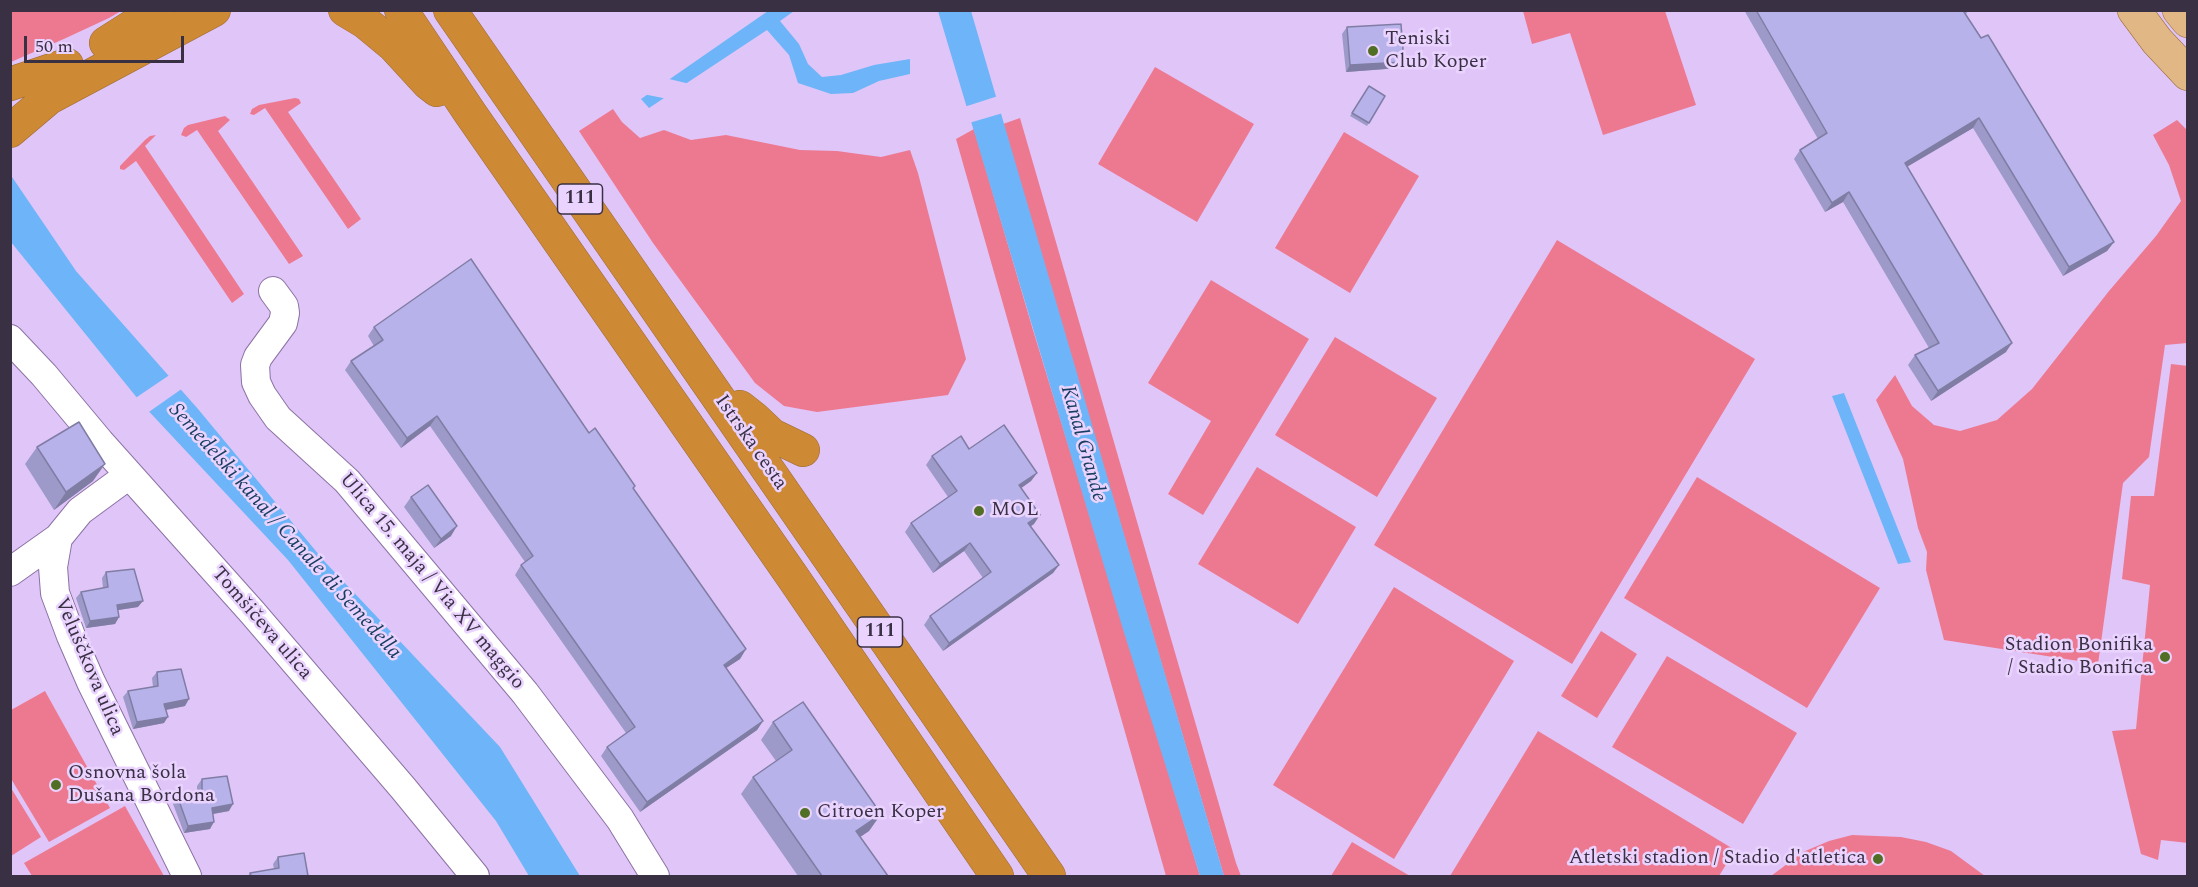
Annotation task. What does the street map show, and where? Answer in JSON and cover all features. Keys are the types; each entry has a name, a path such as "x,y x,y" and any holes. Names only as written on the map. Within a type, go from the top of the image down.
{"highway":[{"path":"12,119 68,65 158,10"},
{"path":"12,119 74,83 214,10"},
{"path":"345,10 365,22 394,46 428,83 470,114"},
{"name":"111","path":"401,10 470,114 785,566 997,876"},
{"name":"Istrska cesta","path":"450,10 1049,876"},
{"path":"10,84 68,65"},
{"path":"711,387 754,418 771,435 803,450"}],"main road":[{"path":"2134,10 2187,74"},
{"path":"2179,10 2187,21"}],"street":[{"name":"Ulica 15. maja / Via XV maggio","path":"273,291 284,306 285,314 283,322 258,357 255,365 256,382 262,395 278,418 347,481 525,693 620,819 654,876"},
{"path":"10,323 44,375"},
{"path":"10,339 44,375"},
{"name":"Tomšičeva ulica","path":"44,375 129,475 252,612 475,876"},
{"name":"Veluščkova ulica","path":"129,475 80,511 58,538 53,567 55,593 71,636 187,876"},
{"path":"10,572 58,538"}],"shaded area":[{"path":"11,10 121,10 121,11 11,62"},
{"path":"1523,11 1665,11 1696,105 1603,135 1570,33 1532,44"},
{"path":"1155,67 1254,124 1197,222 1098,164"},
{"path":"295,98 301,103 288,112 361,219 348,229 265,108 254,115 250,114 252,109 259,105"},
{"path":"613,109 622,122 640,138 664,130 691,140 726,135 800,150 837,151 881,157 910,150 966,359 948,395 817,412 784,406 755,383 653,243 579,131"},
{"path":"225,116 230,120 218,131 303,256 289,264 197,130 186,137 181,135 188,125"},
{"path":"1020,118 1241,876 1224,876 1003,124"},
{"path":"2177,120 2188,131 2187,343 2165,345 2149,457 2123,483 2098,664 1944,640 1926,570 1927,552 1918,528 1903,459 1876,400 1895,375 1912,406 1934,425 1960,431 1997,420 2032,389 2109,291 2156,236 2181,201 2169,165 2153,135"},
{"path":"974,129 1200,876 1166,876 956,139"},
{"path":"1344,132 1419,176 1350,293 1275,248"},
{"path":"156,135 145,146 244,294 232,303 136,161 124,170 120,169 120,166 145,140"},
{"path":"1557,240 1755,359 1572,664 1374,545"},
{"path":"1211,280 1309,339 1203,515 1168,494 1211,421 1148,383"},
{"path":"1335,337 1437,398 1377,497 1275,435"},
{"name":"Stadion Bonifika / Stadio Bonifica","path":"2171,364 2188,366 2188,843 2161,840 2158,860 2141,854 2112,731 2136,729 2150,585 2122,579 2131,496 2154,496"},
{"path":"1257,467 1356,527 1298,624 1198,564"},
{"path":"1697,477 1880,588 1807,708 1624,598"},
{"path":"1394,587 1514,661 1394,859 1273,785"},
{"path":"1601,631 1637,654 1597,718 1561,696"},
{"path":"1667,656 1797,733 1743,824 1612,747"},
{"path":"45,691 110,808 49,842 10,777 11,710"},
{"path":"1538,731 1735,850 1719,876 1450,876"},
{"path":"11,788 41,837 10,856"},
{"path":"125,806 164,876 32,876 24,863"},
{"name":"Atletski stadion / Stadio d'atletica","path":"1852,835 1901,837 1926,842 1951,851 1985,876 1771,876 1803,852 1829,841"},
{"path":"1352,842 1410,876 1331,876"}],"water":[{"path":"768,11 794,11 780,21 799,44 808,64 822,77 841,75 874,65 910,59 910,74 879,81 853,93 831,94 798,83 789,55 767,30 649,108 641,99"},
{"name":"Kanal Grande","path":"938,11 971,11 1224,876 1200,876 1122,626"},
{"name":"Semedelski kanal / Canale di Semedella","path":"10,174 76,271 198,409 325,562 500,747 580,876 529,876 496,821 288,560 142,404 11,242"},
{"path":"1844,393 1911,562 1898,564 1832,396"}],"pier":[{"path":"665,78 690,84 668,99 643,94"},
{"path":"998,96 1003,113 969,123 964,107"},
{"path":"171,374 183,388 146,414 134,399"}],"building":[{"path":"1756,10 1966,10 1964,12 1981,38 1988,35 2114,242 2069,267 1979,118 1905,163 2012,343 1938,391 1915,355 1939,343 1849,192 1832,203 1800,150 1827,133"},
{"path":"1401,24 1404,62 1350,65 1347,27"},
{"path":"1369,86 1385,96 1369,123 1352,113"},
{"path":"471,259 589,433 595,428 635,486 633,488 746,649 724,665 763,721 647,802 607,747 635,727 521,565 533,556 437,416 407,438 351,361 383,340 374,327"},
{"path":"79,422 105,464 66,492 37,447"},
{"path":"1004,425 1037,473 1019,485 1040,515 1028,523 1059,565 949,643 930,616 991,572 970,543 940,564 911,523 957,491 932,456 961,436 969,449"},
{"path":"428,485 457,526 441,539 411,497"},
{"path":"134,569 143,601 117,605 119,617 90,621 81,592 108,587 106,572"},
{"path":"181,669 189,699 164,704 168,717 137,722 128,691 158,686 157,672"},
{"name":"Citroen Koper","path":"803,702 881,814 856,831 888,876 822,876 753,777 792,750 773,722"},
{"path":"227,776 233,804 212,808 214,822 188,826 178,798 202,792 202,779"},
{"path":"304,853 308,876 251,876 250,873 279,868 278,857"}],"place":[{"name":"Teniski Club Koper","path":"1373,51"},
{"name":"MOL","path":"979,511"},
{"name":"Stadion Bonifika / Stadio Bonifica","path":"2165,657"},
{"name":"Osnovna šola Dušana Bordona","path":"56,785"},
{"name":"Citroen Koper","path":"805,813"},
{"name":"Atletski stadion / Stadio d'atletica","path":"1878,859"}]}
